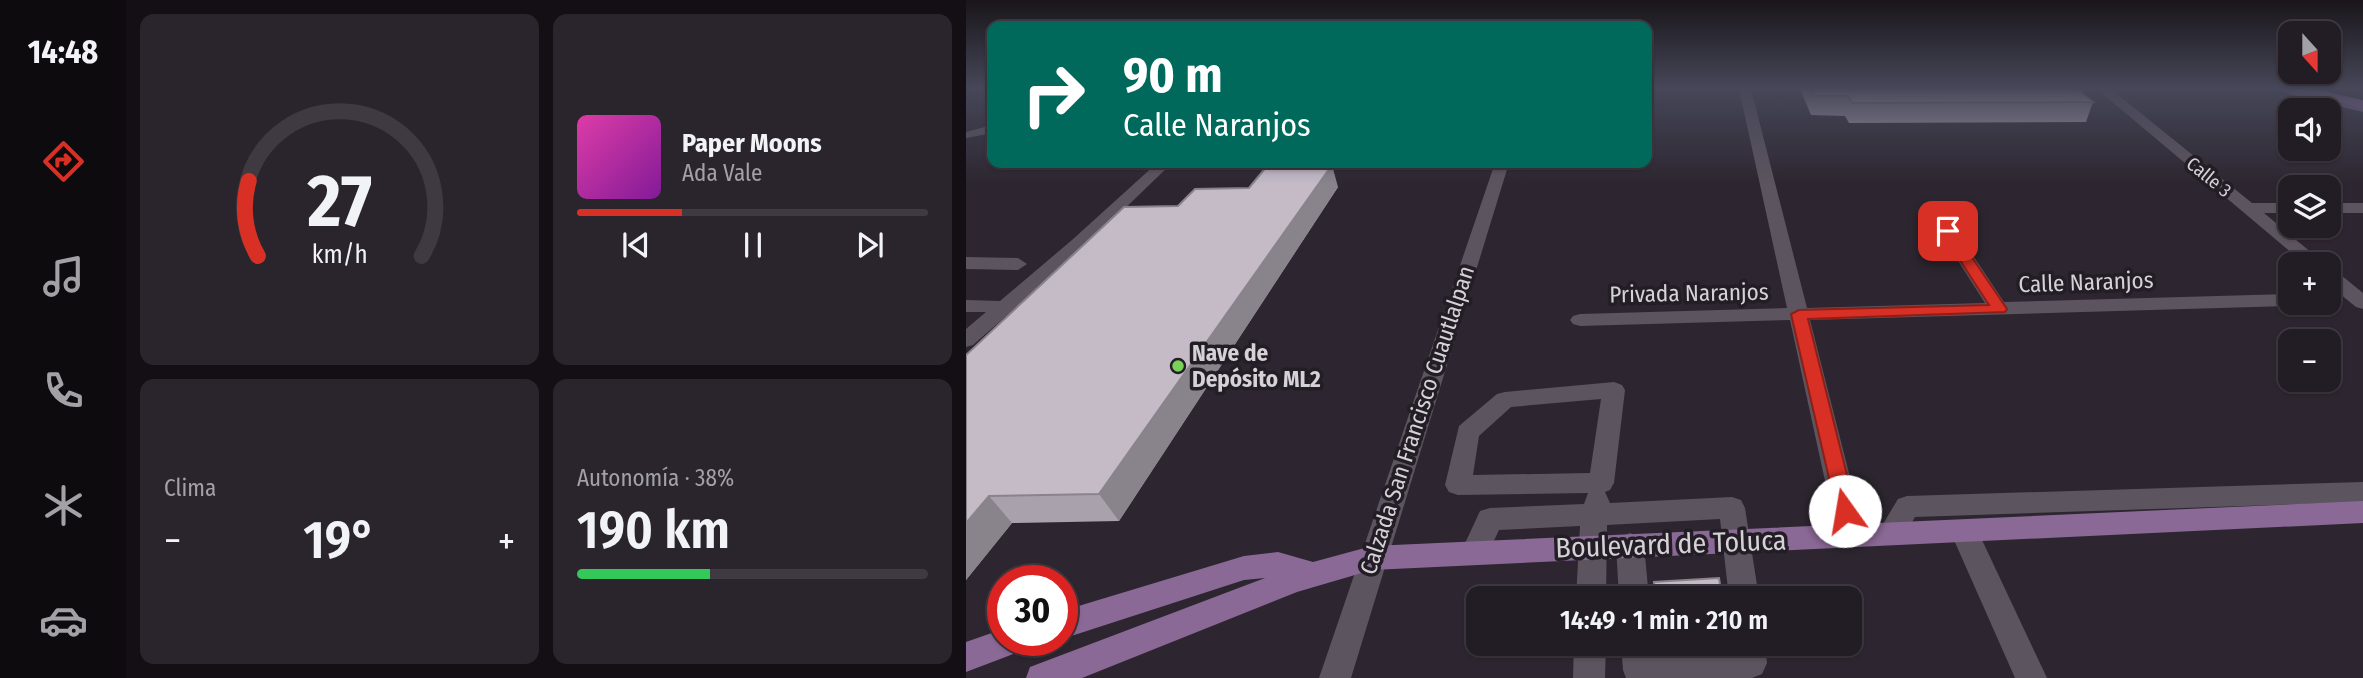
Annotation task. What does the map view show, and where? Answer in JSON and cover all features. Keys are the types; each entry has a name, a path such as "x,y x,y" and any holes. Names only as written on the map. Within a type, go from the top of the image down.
{"main road":[{"name":"Boulevard de Toluca","path":"1042,678 1312,574 1372,558 2092,525 2165,510 2304,505 2363,512"},
{"path":"1078,620 1244,568 1278,564 1312,574"},
{"path":"966,657 987,649"}],"street":[{"path":"1753,121 1851,536"},
{"name":"Calle 3","path":"2141,121 2301,252"},
{"path":"967,131 987,129"},
{"path":"966,340 1078,244 1161,168"},
{"name":"Calzada San Francisco Cuautlalpan","path":"1335,678 1500,168"},
{"path":"2247,208 2278,208"},
{"path":"2341,208 2363,208"},
{"path":"1948,231 1999,309"},
{"path":"966,263 1018,264"},
{"path":"2341,284 2361,300"},
{"path":"2341,299 2361,300"},
{"name":"Calle Naranjos","path":"1799,314 2278,300"},
{"path":"966,306 1005,307"},
{"name":"Privada Naranjos","path":"1580,320 1799,314"},
{"path":"1591,586 1594,513 1601,483 1614,390 1505,400 1468,432 1458,485 1601,483"},
{"path":"2304,505 2363,492"},
{"path":"1891,534 1907,507 2077,501 2165,510"},
{"path":"2077,501 2092,525"},
{"path":"1475,552 1490,519 1732,508 1743,586"},
{"path":"1964,531 2031,678"},
{"path":"1630,545 1633,586"},
{"path":"1589,678 1590,656"},
{"path":"1638,656 1639,670 1751,663 1750,656"}],"building":[{"path":"1265,168 1330,168 1099,494 989,496 966,523 966,355 1124,207 1178,206 1195,189 1249,188"},
{"path":"1719,578 1720,586 1654,586 1654,582"}],"place":[{"name":"Nave de Depósito ML2","path":"1178,366"}],"route":[{"path":"1845,511 1799,314 1999,309 1948,231"}]}
